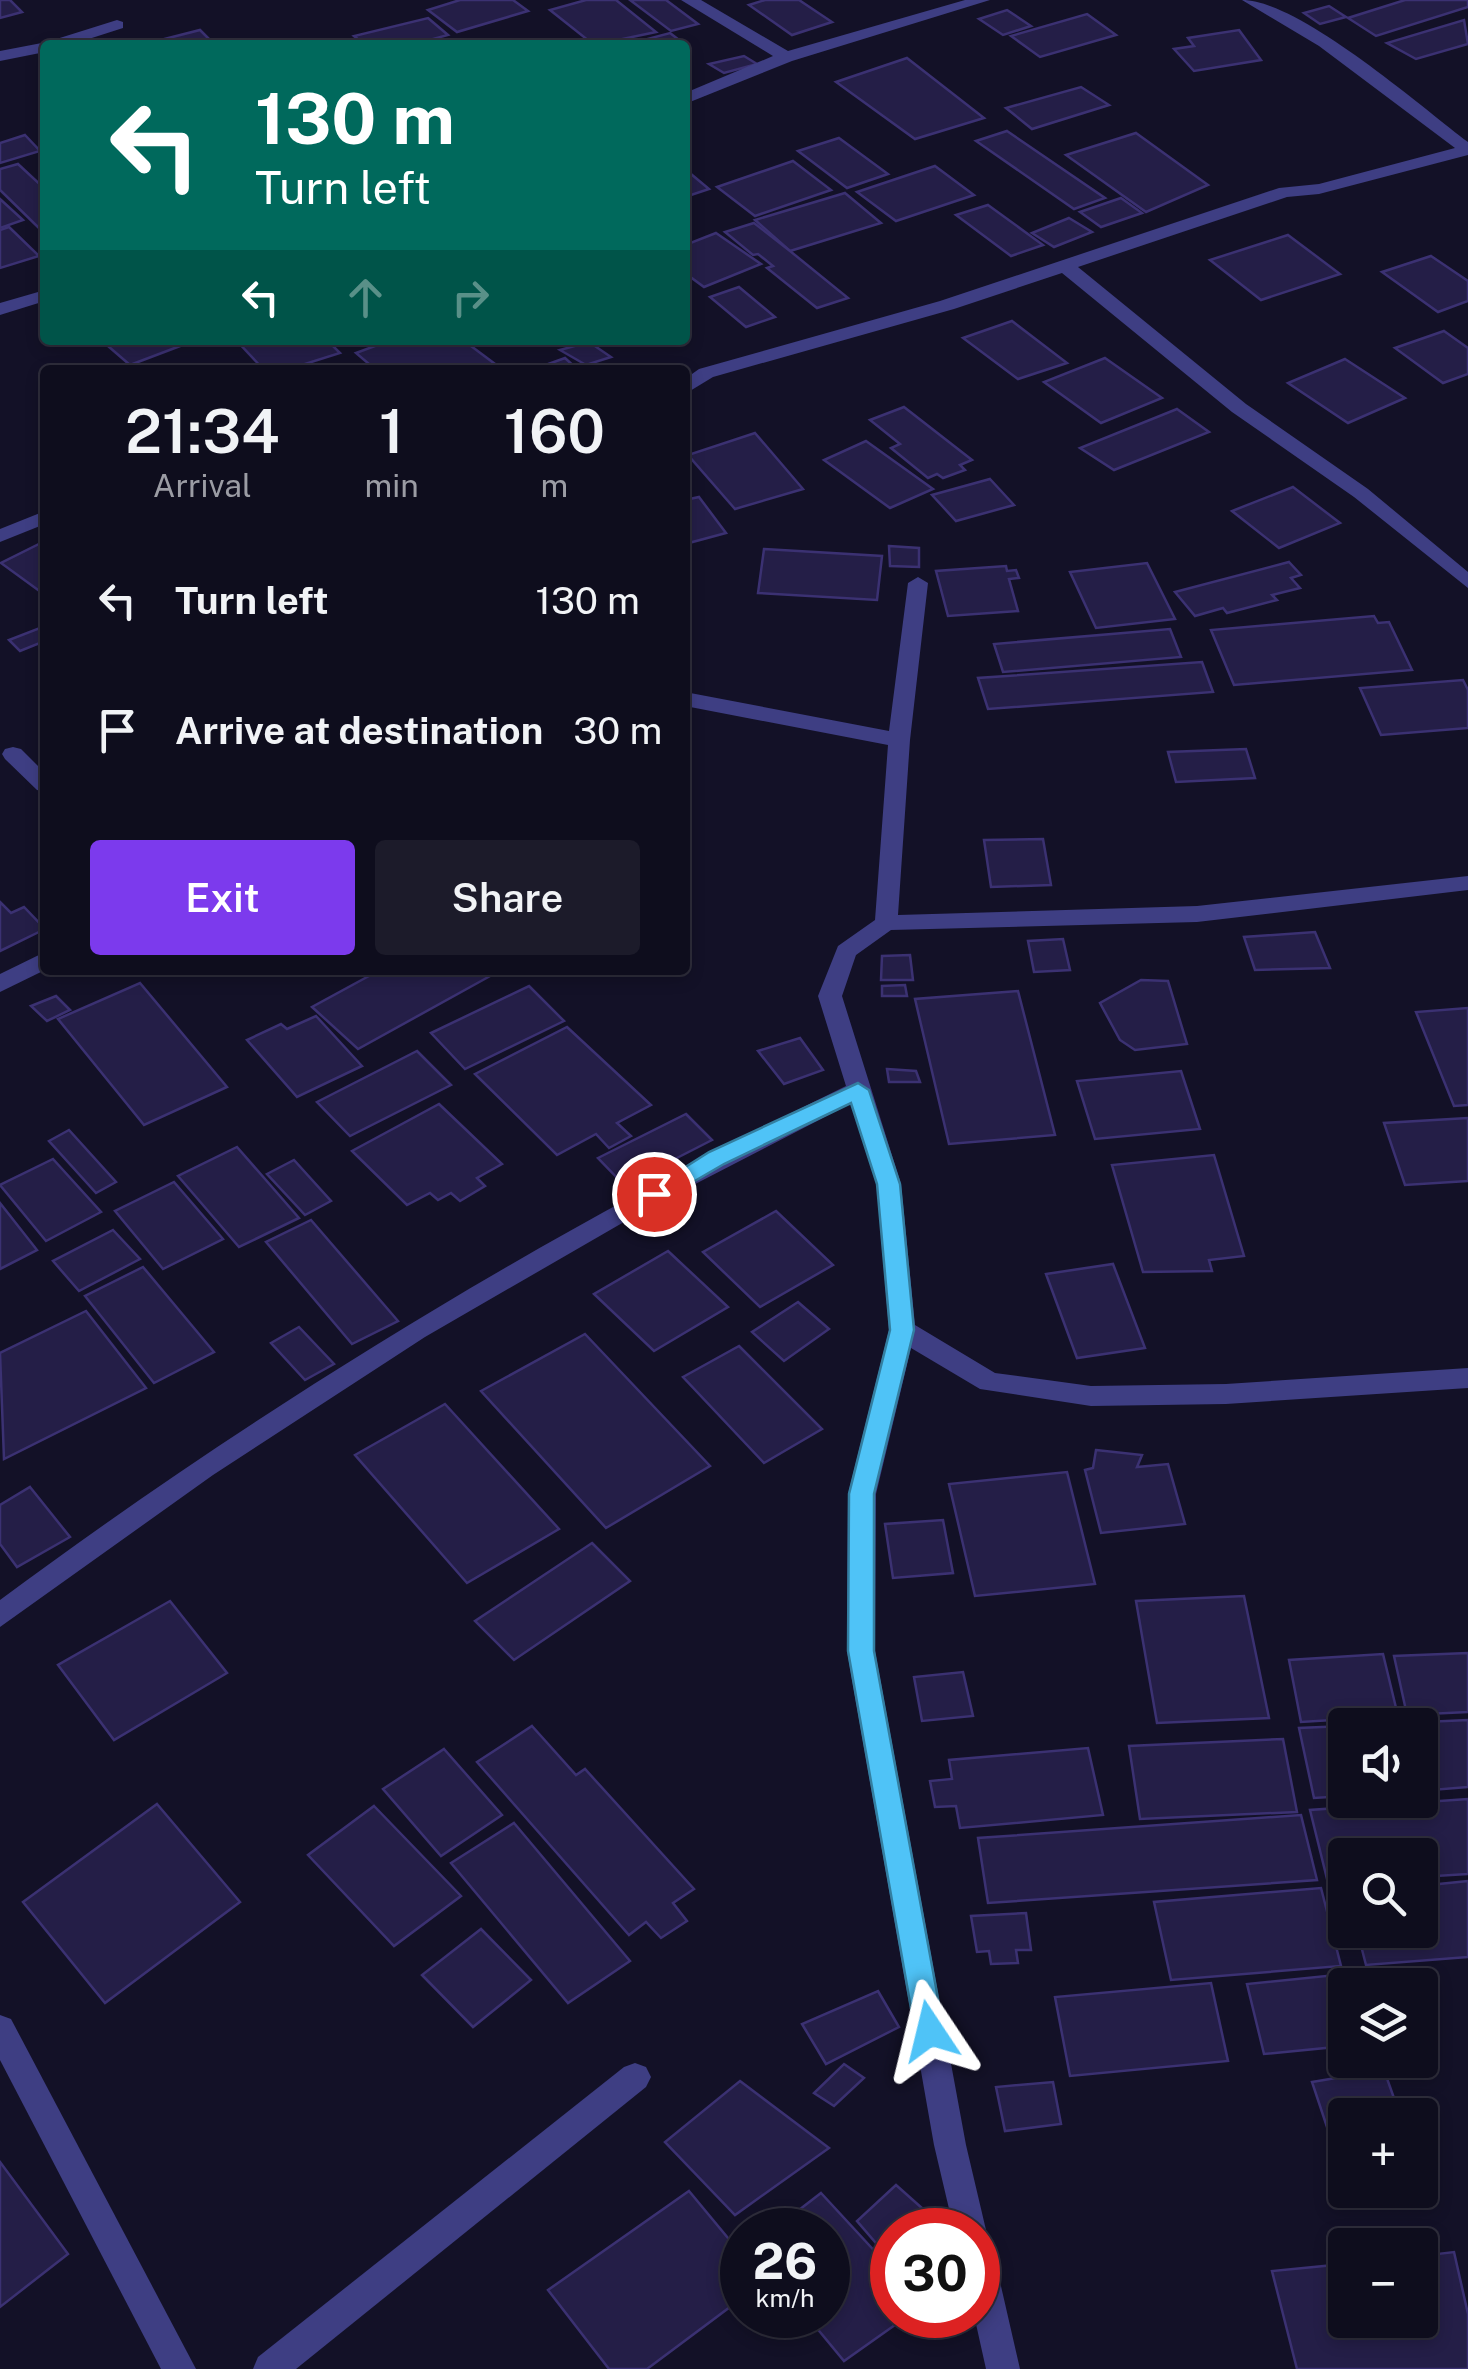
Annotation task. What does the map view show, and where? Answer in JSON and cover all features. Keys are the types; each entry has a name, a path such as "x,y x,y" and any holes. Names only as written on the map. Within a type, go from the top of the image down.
{"street":[{"path":"689,0 786,57"},
{"path":"690,97 786,57 982,0"},
{"path":"690,384 706,373 947,305 1285,192 1337,185 1468,150 1325,43 1250,0"},
{"path":"69,40 117,25"},
{"path":"0,56 40,48"},
{"path":"1064,266 1239,408 1361,494 1468,582"},
{"path":"0,309 40,297"},
{"path":"0,536 40,519"},
{"path":"886,923 899,740 918,583"},
{"path":"690,700 899,740"},
{"path":"13,754 40,780"},
{"path":"965,2208 950,2145 861,1651 862,1494 902,1330 889,1184 830,996 846,951 886,923 1196,914 1468,883"},
{"path":"0,984 40,963"},
{"path":"0,1616 248,1436 716,1158 858,1090"},
{"path":"902,1330 990,1382 1091,1396 1226,1394 1468,1378"},
{"path":"0,2029 179,2369"},
{"path":"270,2369 635,2078"},
{"path":"996,2338 1003,2369"}],"building":[{"path":"0,0 10,0 22,12 0,18"},
{"path":"460,0 513,0 528,11 457,32 428,10"},
{"path":"586,0 616,0 656,32 618,40 588,40 550,10"},
{"path":"630,0 666,0 698,24 671,31"},
{"path":"765,0 799,0 832,22 792,35 749,5"},
{"path":"1405,0 1468,0 1468,7 1376,36 1348,18"},
{"path":"1329,6 1346,17 1320,24 1304,13"},
{"path":"1007,10 1031,26 1003,35 979,19"},
{"path":"1087,14 1116,35 1040,57 1011,36"},
{"path":"428,18 448,35 430,40 359,40 354,36"},
{"path":"1464,20 1468,44 1416,59 1387,43"},
{"path":"200,30 210,40 161,40"},
{"path":"1239,30 1261,60 1194,71 1174,49 1194,46 1188,38"},
{"path":"670,33 679,40 644,40"},
{"path":"744,56 757,64 724,73 709,64"},
{"path":"907,58 984,118 915,139 836,82"},
{"path":"1081,87 1109,105 1032,129 1006,108"},
{"path":"1007,131 1105,198 1074,209 976,141"},
{"path":"1136,133 1208,185 1146,212 1066,155"},
{"path":"25,135 40,151 0,163 0,143"},
{"path":"839,138 888,174 847,188 798,151"},
{"path":"793,161 831,190 755,216 717,187"},
{"path":"18,164 40,184 40,229 0,190 0,169"},
{"path":"935,166 974,195 896,221 857,192"},
{"path":"690,173 709,189 690,195"},
{"path":"845,193 881,223 790,251 755,220"},
{"path":"1121,198 1142,213 1101,227 1080,212"},
{"path":"0,199 23,220 0,228"},
{"path":"988,205 1043,245 1011,256 956,215"},
{"path":"1069,218 1092,232 1054,247 1032,233"},
{"path":"754,223 848,298 817,308 767,268 773,266 725,232"},
{"path":"9,227 39,256 0,268 0,230"},
{"path":"716,233 761,264 704,287 690,277 690,243"},
{"path":"1288,235 1340,274 1261,300 1210,260"},
{"path":"1431,256 1468,281 1468,301 1438,312 1382,272"},
{"path":"739,287 775,317 746,327 710,297"},
{"path":"1012,321 1067,363 1018,379 963,338"},
{"path":"1444,331 1468,348 1468,374 1443,383 1395,348"},
{"path":"107,345 183,345 130,365"},
{"path":"241,345 332,345 340,353 302,365 259,365"},
{"path":"378,345 470,345 495,364 370,365 356,353"},
{"path":"593,345 611,357 586,365 560,350"},
{"path":"565,358 573,365 546,365"},
{"path":"1105,358 1162,398 1101,423 1044,382"},
{"path":"1345,359 1405,398 1348,423 1288,383"},
{"path":"904,407 972,460 960,465 965,470 943,478 937,474 928,478 891,448 900,444 870,420"},
{"path":"1177,409 1209,432 1114,470 1080,448"},
{"path":"755,433 803,489 735,509 690,454"},
{"path":"866,441 933,489 890,508 824,460"},
{"path":"990,479 1014,505 956,521 932,495"},
{"path":"1293,487 1340,523 1279,548 1232,511"},
{"path":"699,497 726,533 690,543 690,499"},
{"path":"40,544 40,591 1,563"},
{"path":"889,546 919,548 919,567 890,566"},
{"path":"764,549 882,556 877,600 758,593"},
{"path":"1289,562 1301,575 1291,578 1300,588 1272,595 1277,600 1227,613 1223,608 1195,616 1175,592"},
{"path":"1147,563 1175,619 1096,628 1070,572"},
{"path":"1006,566 1007,571 1016,570 1019,578 1009,579 1018,611 948,616 936,571"},
{"path":"1374,616 1378,623 1389,622 1412,670 1234,685 1211,630"},
{"path":"40,628 40,643 20,651 9,640"},
{"path":"1170,629 1181,657 1003,672 994,644"},
{"path":"1202,662 1213,692 988,709 978,678"},
{"path":"1463,680 1468,690 1468,728 1381,735 1360,688"},
{"path":"1246,749 1255,778 1176,782 1168,752"},
{"path":"1043,839 1051,885 991,887 984,840"},
{"path":"0,902 11,913 24,907 40,924 40,931 0,951"},
{"path":"1315,932 1330,968 1255,970 1244,937"},
{"path":"1063,939 1070,970 1034,972 1028,941"},
{"path":"910,955 913,980 881,980 882,956"},
{"path":"371,975 492,975 358,1049 312,1007"},
{"path":"1141,980 1168,981 1187,1044 1135,1050 1120,1040 1100,1003"},
{"path":"140,983 227,1087 144,1125 58,1019"},
{"path":"905,985 907,996 882,996 882,986"},
{"path":"529,986 564,1021 465,1069 431,1033"},
{"path":"1018,991 1055,1135 949,1144 915,999"},
{"path":"56,996 70,1010 47,1021 31,1006"},
{"path":"1468,1008 1468,1105 1454,1106 1416,1012"},
{"path":"316,1016 362,1066 297,1097 247,1040 281,1024 287,1029"},
{"path":"567,1027 651,1105 617,1123 631,1136 609,1148 596,1134 557,1155 475,1074"},
{"path":"800,1038 823,1070 784,1084 758,1051"},
{"path":"417,1051 451,1085 350,1136 317,1102"},
{"path":"887,1069 916,1071 920,1082 889,1082"},
{"path":"1181,1071 1200,1129 1095,1139 1077,1081"},
{"path":"439,1104 502,1164 477,1178 485,1186 460,1201 451,1193 438,1200 430,1193 407,1205 352,1151"},
{"path":"686,1114 712,1140 624,1185 598,1158"},
{"path":"1468,1118 1468,1181 1405,1185 1384,1123"},
{"path":"69,1130 116,1182 96,1193 49,1141"},
{"path":"237,1147 299,1218 239,1247 178,1176"},
{"path":"1214,1155 1244,1256 1209,1260 1212,1271 1143,1272 1112,1165"},
{"path":"53,1159 101,1212 46,1241 0,1185"},
{"path":"294,1160 331,1201 305,1215 267,1174"},
{"path":"174,1182 223,1239 163,1269 115,1211"},
{"path":"0,1203 37,1250 0,1269"},
{"path":"776,1211 833,1265 760,1307 703,1252"},
{"path":"311,1220 398,1321 352,1344 266,1242"},
{"path":"113,1230 140,1259 79,1291 53,1261"},
{"path":"668,1251 728,1307 654,1351 594,1294"},
{"path":"1113,1264 1145,1348 1077,1358 1046,1274"},
{"path":"143,1267 214,1352 154,1383 85,1296"},
{"path":"798,1302 829,1329 784,1361 752,1332"},
{"path":"86,1311 146,1388 4,1459 0,1353"},
{"path":"299,1327 334,1364 305,1380 271,1343"},
{"path":"585,1334 710,1466 606,1528 481,1391"},
{"path":"739,1346 822,1429 764,1463 683,1377"},
{"path":"445,1404 559,1529 467,1583 355,1455"},
{"path":"1096,1450 1142,1455 1137,1467 1168,1464 1185,1524 1101,1533 1085,1470 1093,1468"},
{"path":"1067,1472 1095,1584 975,1596 949,1484"},
{"path":"30,1487 70,1537 17,1567 0,1544 0,1505"},
{"path":"943,1520 953,1573 893,1578 885,1524"},
{"path":"592,1543 630,1581 514,1660 475,1621"},
{"path":"1244,1596 1269,1718 1157,1723 1136,1601"},
{"path":"170,1601 227,1673 114,1740 58,1665"},
{"path":"1468,1653 1468,1712 1438,1713 1438,1708 1405,1708 1394,1656"},
{"path":"1383,1654 1396,1708 1328,1708 1328,1720 1301,1722 1289,1660"},
{"path":"963,1672 973,1716 922,1721 914,1677"},
{"path":"1468,1720 1468,1787 1438,1790 1438,1721"},
{"path":"532,1726 576,1775 585,1769 694,1889 673,1903 687,1921 661,1938 646,1922 629,1935 477,1762"},
{"path":"1328,1727 1328,1797 1314,1798 1299,1728"},
{"path":"1283,1739 1297,1812 1140,1819 1129,1746"},
{"path":"1088,1748 1103,1815 960,1828 956,1806 935,1807 930,1781 952,1779 949,1760"},
{"path":"444,1749 502,1815 441,1856 383,1789"},
{"path":"1468,1799 1468,1874 1438,1876 1438,1838 1328,1838 1328,1883 1310,1810 1328,1809 1328,1818 1438,1818 1438,1801"},
{"path":"157,1804 240,1902 105,2003 23,1902"},
{"path":"374,1806 461,1896 394,1946 308,1855"},
{"path":"1301,1815 1317,1880 988,1903 978,1838"},
{"path":"514,1823 630,1961 568,2003 451,1863"},
{"path":"1468,1881 1468,1957 1366,1965 1362,1948 1438,1948 1438,1884"},
{"path":"1321,1888 1328,1915 1328,1948 1336,1948 1341,1966 1171,1980 1154,1902"},
{"path":"1026,1913 1031,1950 1016,1950 1018,1963 991,1964 989,1951 977,1952 971,1916"},
{"path":"481,1929 531,1980 473,2027 422,1975"},
{"path":"1328,1976 1328,2048 1264,2054 1247,1984"},
{"path":"1211,1983 1228,2061 1070,2076 1055,1997"},
{"path":"878,1991 899,2027 826,2064 802,2024"},
{"path":"844,2064 864,2078 834,2106 814,2093"},
{"path":"1387,2078 1394,2098 1328,2098 1328,2130 1312,2082"},
{"path":"740,2081 829,2148 745,2208 728,2208 665,2142"},
{"path":"1053,2082 1061,2124 1005,2131 996,2087"},
{"path":"0,2162 68,2254 0,2307"},
{"path":"896,2185 922,2208 871,2208"},
{"path":"689,2191 720,2228 720,2314 647,2369 609,2369 548,2290"},
{"path":"821,2193 835,2208 802,2208"},
{"path":"870,2209 870,2236 857,2221"},
{"path":"850,2224 870,2246 870,2338 876,2338 844,2361 825,2338 850,2338"},
{"path":"1454,2252 1468,2314 1468,2369 1297,2369 1272,2271 1328,2266 1328,2338 1438,2338 1438,2254"}],"route":[{"path":"654,1194 716,1158 858,1090 889,1184 902,1330 862,1494 861,1651 930,2031"}]}
